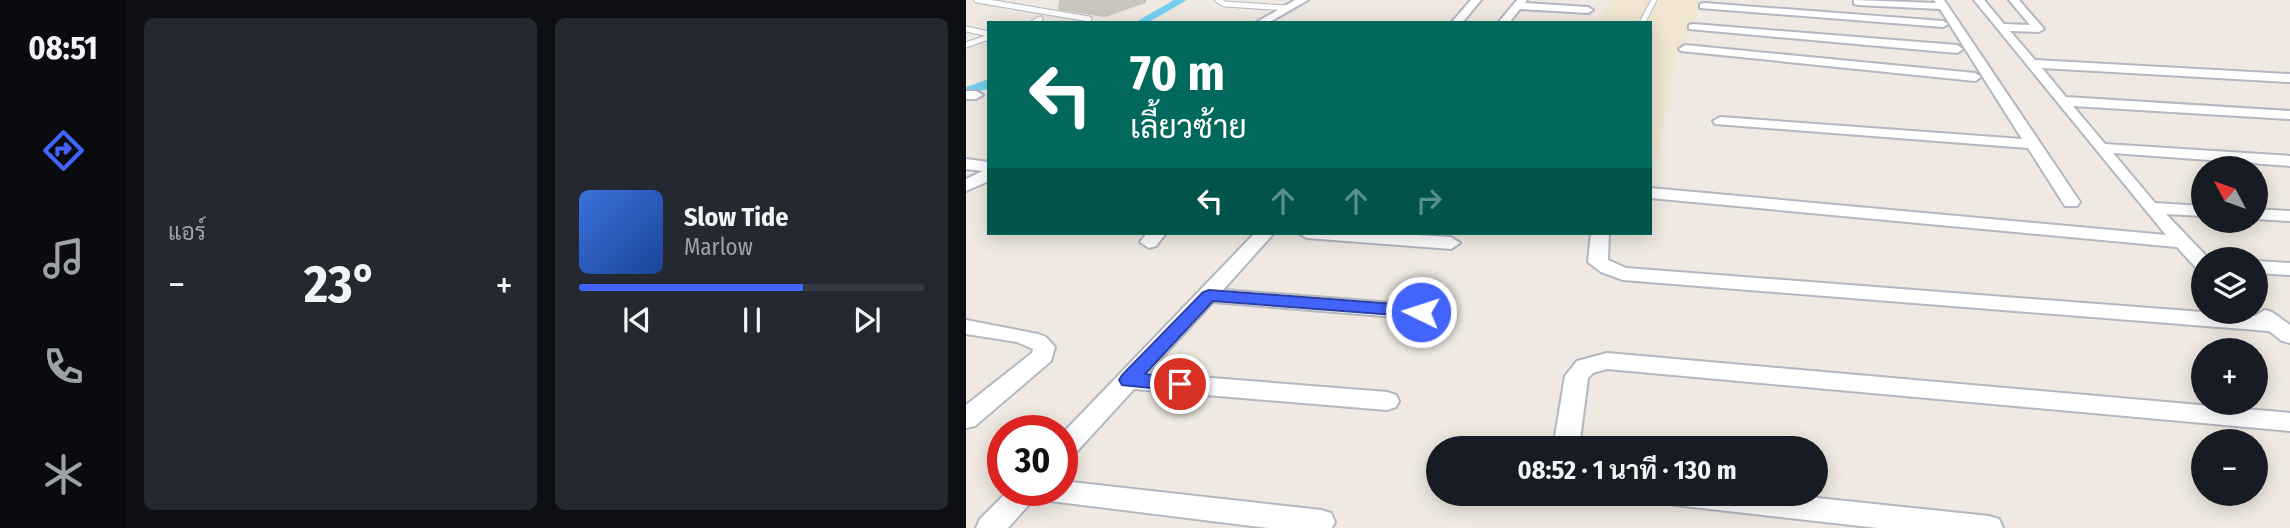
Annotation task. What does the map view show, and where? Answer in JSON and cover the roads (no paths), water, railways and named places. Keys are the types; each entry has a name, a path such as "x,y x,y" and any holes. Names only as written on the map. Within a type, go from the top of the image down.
{"street":[{"path":"1264,21 1303,0"},
{"path":"1458,21 1476,0"},
{"path":"1979,0 2150,208 2191,252"},
{"path":"2003,27 2039,29 2014,0"},
{"path":"1858,2 1941,3 2071,202"},
{"path":"1505,21 1520,3 1588,10"},
{"path":"1704,6 1760,5 1943,24"},
{"path":"1741,60 1760,5"},
{"path":"1693,27 1958,49"},
{"path":"1685,49 1741,60 1975,76"},
{"path":"2033,64 2290,78"},
{"path":"2063,101 2290,115"},
{"path":"1720,121 2034,144"},
{"path":"2101,148 2290,161"},
{"path":"966,164 987,167"},
{"path":"1652,193 2181,242"},
{"path":"2150,208 2191,210"},
{"path":"2268,215 2290,216"},
{"path":"1078,434 1263,235"},
{"path":"1336,235 1451,243"},
{"path":"1600,235 1598,262 1623,274 2279,328"},
{"path":"2268,268 2290,269"},
{"path":"1209,295 1421,312"},
{"path":"966,327 1030,338 1041,342 1044,347 1042,356 966,419"},
{"path":"1568,436 1577,376 1594,362 1607,361 2290,422"},
{"path":"1128,380 1387,401"},
{"path":"1078,494 1321,522"},
{"path":"990,528 1011,506"},
{"path":"1786,506 1989,528"}],"lane":[{"path":"977,0 1089,19"},
{"path":"1218,0 1238,5 1287,8"},
{"path":"1238,5 1255,0"},
{"path":"1643,21 1654,0"},
{"path":"1036,21 1040,19"},
{"path":"966,30 987,35"},
{"path":"968,43 987,37"}],"waterway":[{"path":"1143,21 1182,0"},
{"path":"966,92 987,84"}]}
